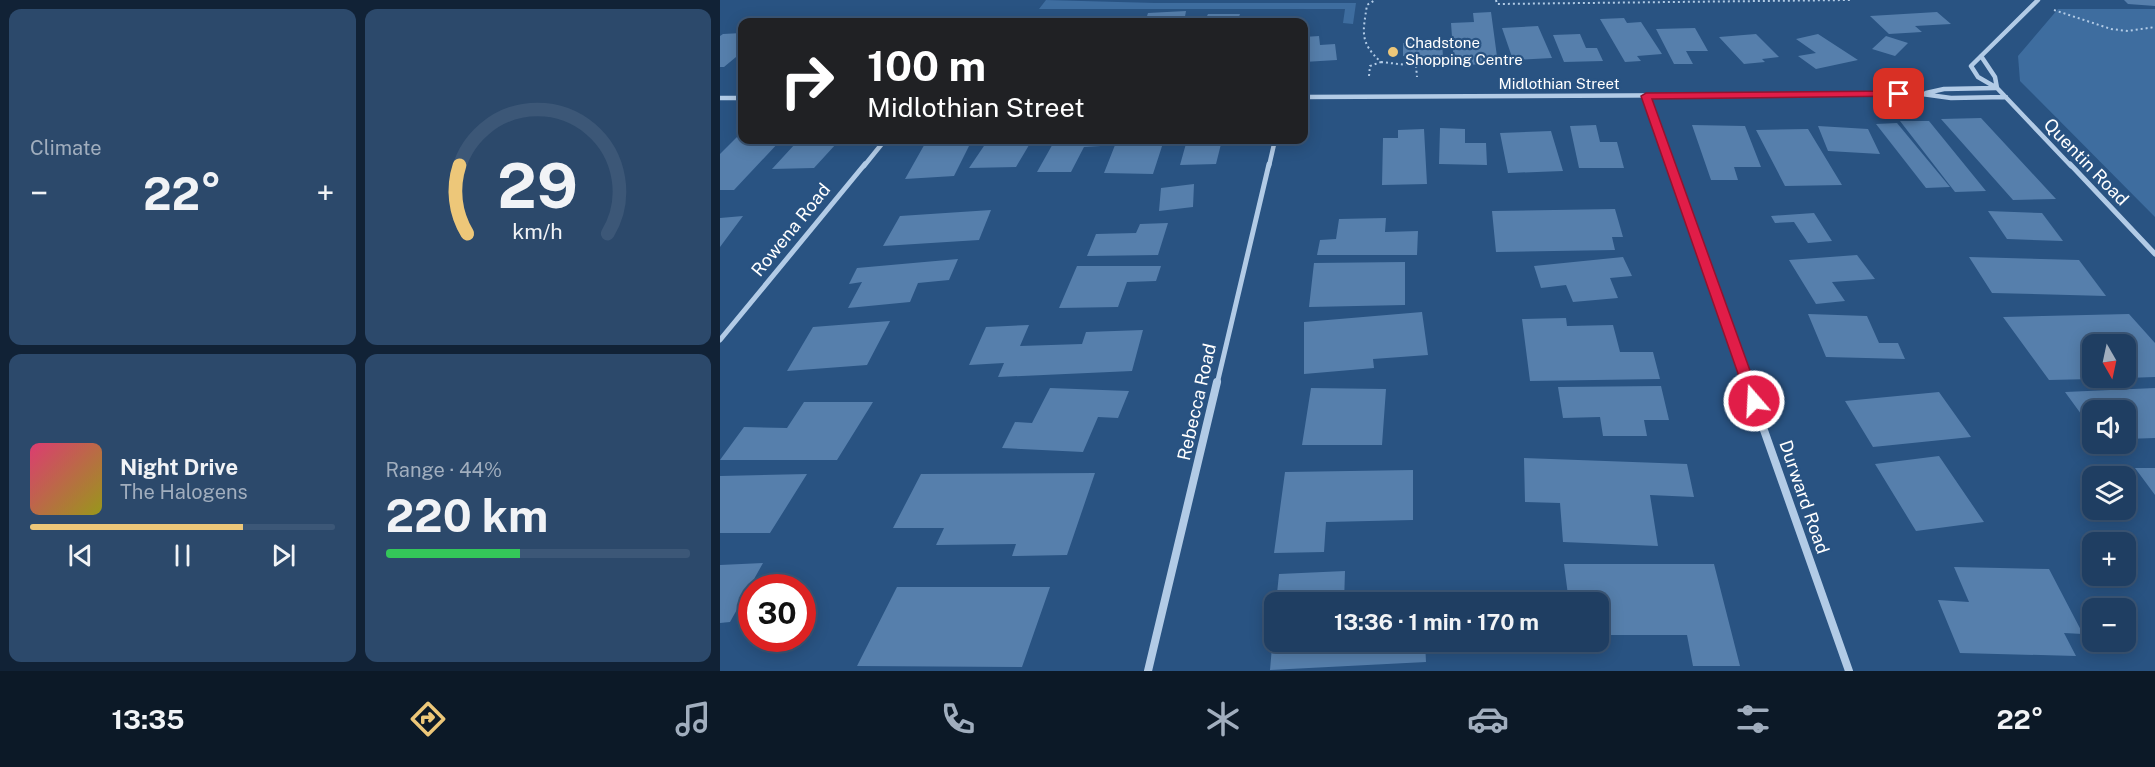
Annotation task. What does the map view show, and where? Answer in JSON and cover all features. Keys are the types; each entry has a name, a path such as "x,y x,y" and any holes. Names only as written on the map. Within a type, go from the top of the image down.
{"street":[{"path":"1997,88 1978,77 1971,66 2038,0"},
{"path":"1981,56 1995,77 1997,88"},
{"name":"Midlothian Street","path":"1922,94 1944,89 1997,88"},
{"name":"Quentin Road","path":"1997,88 2155,254"},
{"name":"Midlothian Street","path":"1308,97 1922,94 1951,98 2006,97"},
{"name":"Durward Road","path":"1646,96 1849,671"},
{"path":"720,98 738,98"},
{"name":"Rowena Road","path":"720,340 882,144"},
{"name":"Rebecca Road","path":"1148,671 1274,144"}],"path":[{"path":"1375,0 1367,5 1362,39 1366,50 1381,62"},
{"path":"1496,0 1497,4 1850,0"},
{"path":"2048,9 2111,29 2128,31 2155,27"},
{"path":"2052,15 2056,11"},
{"path":"1369,83 1370,66 1381,62 1416,66 1418,83"}],"shaded area":[{"path":"1046,0 1155,3 1356,3 1353,24 1343,23 1345,9 1039,9"},
{"path":"2058,9 2155,9 2155,217 2020,81 2018,56"}],"building":[{"path":"2124,0 2155,0 2155,6 2128,4"},
{"path":"1186,11 1185,18 1146,18 1148,13"},
{"path":"1491,12 1498,64 1454,65 1451,23 1474,22 1473,13"},
{"path":"1937,12 1951,24 1915,26 1922,32 1889,34 1870,16"},
{"path":"1208,14 1240,14 1238,18 1206,18"},
{"path":"1624,18 1627,23 1641,22 1662,54 1637,56 1641,61 1625,62 1600,19"},
{"path":"1538,26 1552,58 1513,60 1502,28"},
{"path":"1695,28 1708,51 1686,51 1693,64 1674,64 1656,29"},
{"path":"738,33 738,55 724,67 720,67 720,36"},
{"path":"1580,34 1586,48 1597,48 1603,61 1564,62 1553,35"},
{"path":"1756,34 1779,57 1762,59 1765,62 1744,64 1719,37"},
{"path":"1818,34 1858,60 1816,69 1798,56 1816,53 1796,39"},
{"path":"1319,36 1320,45 1335,44 1337,60 1308,62 1308,37"},
{"path":"1886,36 1908,43 1895,56 1872,49"},
{"path":"1403,43 1442,43 1443,56 1403,56"},
{"path":"1981,118 2056,199 2013,200 1941,119"},
{"path":"1900,121 1929,121 1986,191 1955,192"},
{"path":"1897,123 1950,187 1926,188 1876,124"},
{"path":"1596,125 1600,142 1617,142 1624,168 1579,168 1570,126"},
{"path":"1692,125 1745,126 1761,167 1734,167 1738,180 1711,180"},
{"path":"1818,126 1868,129 1880,154 1828,151"},
{"path":"1440,128 1465,129 1465,143 1486,143 1487,165 1439,164"},
{"path":"1424,129 1427,184 1382,185 1383,138 1398,138 1398,130"},
{"path":"1808,129 1842,185 1785,186 1756,130"},
{"path":"1551,131 1563,171 1508,173 1500,133"},
{"path":"738,136 738,144 777,144 734,190 720,190 720,154"},
{"path":"795,144 836,144 814,168 772,169"},
{"path":"925,144 970,144 954,176 905,179"},
{"path":"985,144 1030,144 1016,167 969,168"},
{"path":"1053,144 1102,144 1084,147 1071,172 1037,172"},
{"path":"1115,144 1163,144 1153,174 1104,173"},
{"path":"1186,144 1221,144 1216,164 1180,165"},
{"path":"1194,184 1193,207 1159,211 1161,188"},
{"path":"1615,209 1623,237 1612,237 1615,250 1496,252 1492,211"},
{"path":"991,210 979,240 883,246 900,216"},
{"path":"1988,211 2042,213 2063,241 2007,239"},
{"path":"1814,213 1832,241 1808,243 1794,222 1775,223 1771,216"},
{"path":"743,216 720,247 720,218"},
{"path":"1386,218 1385,232 1418,231 1417,255 1317,255 1320,240 1336,239 1339,219"},
{"path":"1168,223 1158,255 1087,256 1096,234 1136,233 1140,224"},
{"path":"1857,255 1875,279 1832,282 1845,301 1816,304 1789,260"},
{"path":"1623,257 1632,276 1610,278 1618,298 1573,302 1566,285 1541,288 1534,266"},
{"path":"1969,257 2079,260 2106,296 1992,293"},
{"path":"958,259 949,280 918,283 910,302 848,308 862,282 849,284 857,268"},
{"path":"1405,262 1405,305 1309,307 1314,263"},
{"path":"1077,266 1161,266 1156,281 1127,282 1118,307 1059,308"},
{"path":"1422,312 1428,355 1373,359 1374,368 1304,374 1304,322"},
{"path":"1808,314 1867,316 1879,343 1898,343 1905,359 1826,357"},
{"path":"2129,314 2155,343 2155,377 2136,378 2136,334 2082,334 2082,379 2049,380 2003,317"},
{"path":"1566,318 1567,326 1613,325 1620,352 1653,352 1660,379 1530,381 1522,319"},
{"path":"890,321 867,365 787,371 813,327"},
{"path":"1029,325 1020,346 1082,344 1086,332 1143,330 1132,371 998,377 1004,363 969,365 986,327"},
{"path":"1661,386 1669,420 1644,420 1647,436 1603,436 1600,417 1563,418 1558,387"},
{"path":"1050,388 1129,391 1118,418 1098,417 1083,452 1002,448 1015,422 1032,423"},
{"path":"1311,388 1386,389 1382,445 1302,445"},
{"path":"2155,388 2155,438 2136,439 2136,400 2082,400 2082,415 2065,392"},
{"path":"1939,392 1971,437 1873,447 1845,401"},
{"path":"804,402 873,402 837,460 720,460 744,427 787,428"},
{"path":"1939,456 1984,522 1916,531 1875,464"},
{"path":"1524,458 1687,464 1694,497 1650,495 1658,546 1563,542 1560,503 1525,502"},
{"path":"2136,468 2155,468 2155,495 2136,469"},
{"path":"1413,470 1413,520 1326,522 1324,552 1274,553 1285,472"},
{"path":"1095,473 1067,555 1012,556 1016,544 936,545 944,528 893,528 921,474"},
{"path":"807,474 770,533 720,533 720,476"},
{"path":"763,563 757,574 738,574 738,608 730,622 720,623 720,565"},
{"path":"1564,564 1714,564 1740,666 1693,666 1687,635 1609,635 1609,592 1568,592"},
{"path":"1954,567 2049,569 2082,632 2082,634 2064,633 2076,656 1960,653 1938,600 1969,602"},
{"path":"1345,571 1344,592 1277,592 1279,574"},
{"path":"897,587 1050,587 1022,667 857,666"},
{"path":"1272,652 1426,652 1426,662 1270,670"}],"place":[{"name":"Chadstone Shopping Centre","path":"1393,52"}],"route":[{"path":"1754,401 1646,96 1899,94"}]}
